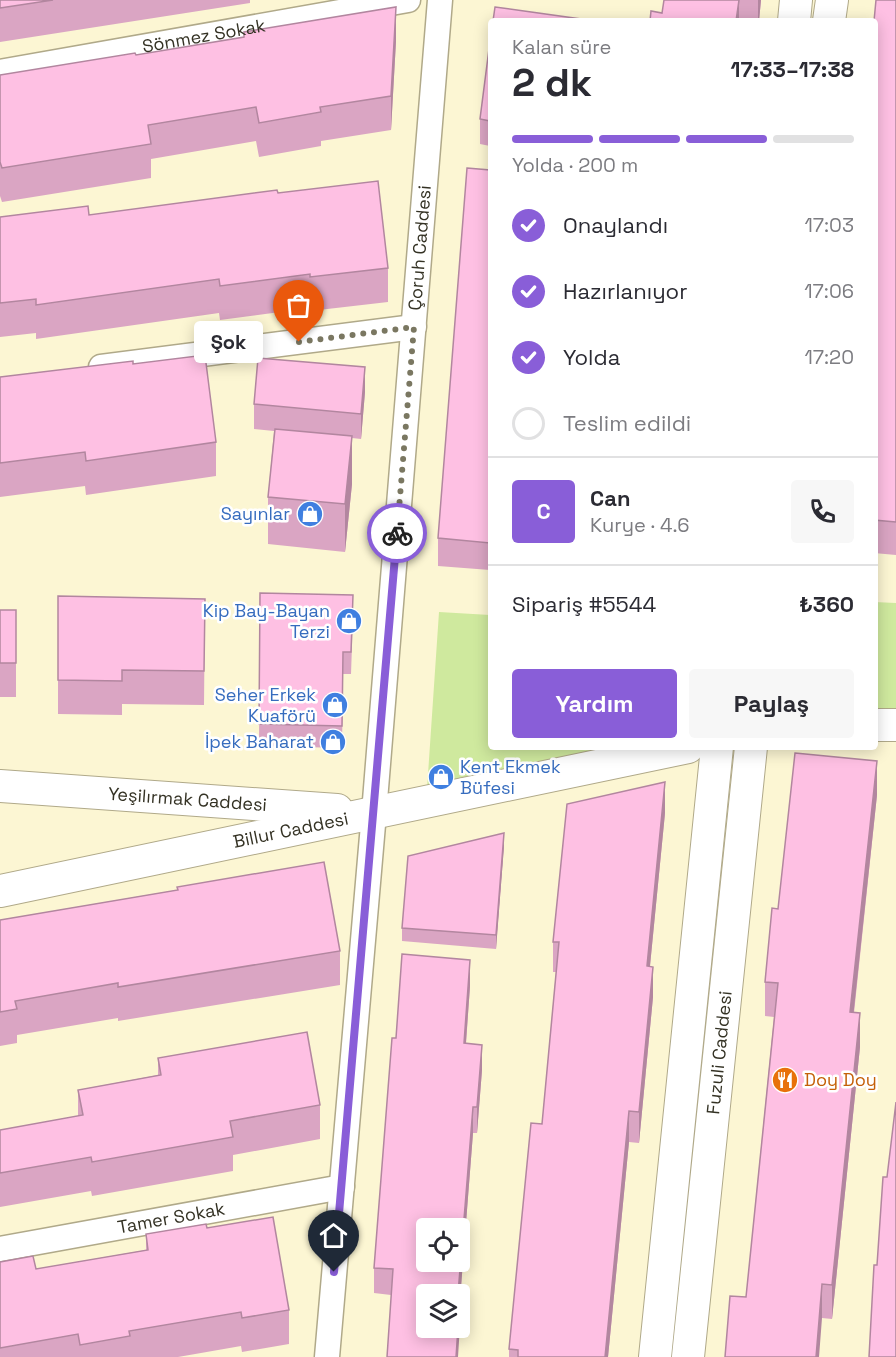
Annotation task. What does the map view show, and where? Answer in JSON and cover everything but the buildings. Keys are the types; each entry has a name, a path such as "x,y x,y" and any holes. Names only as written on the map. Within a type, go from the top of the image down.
{"street":[{"name":"Sönmez Sokak","path":"0,72 408,0"},
{"name":"Çoruh Caddesi","path":"327,1357 440,0"},
{"path":"794,18 796,0"},
{"path":"829,18 832,0"},
{"path":"83,369 414,327"},
{"path":"878,725 896,725"},
{"name":"Billur Caddesi","path":"0,891 674,750"},
{"name":"Fuzuli Caddesi","path":"655,1357 717,750"},
{"name":"Fuzuli Caddesi","path":"688,1357 751,750"},
{"name":"Yeşilırmak Caddesi","path":"0,786 374,813"},
{"name":"Tamer Sokak","path":"0,1249 342,1187"}],"green space":[{"path":"878,602 896,603 896,719 878,716"},
{"path":"439,612 488,615 488,750 600,750 427,789"}],"way so far":[{"path":"299,342 414,327 397,533"}],"place":[{"name":"Şok","path":"299,342"},
{"name":"Sayınlar","path":"310,514"},
{"name":"Kip Bay-Bayan Terzi","path":"349,621"},
{"name":"Seher Erkek Kuaförü","path":"335,705"},
{"name":"İpek Baharat","path":"333,742"},
{"name":"Kent Ekmek Büfesi","path":"441,777"},
{"name":"Doy Doy","path":"785,1080"}],"route":[{"path":"334,1272 397,533"}]}
